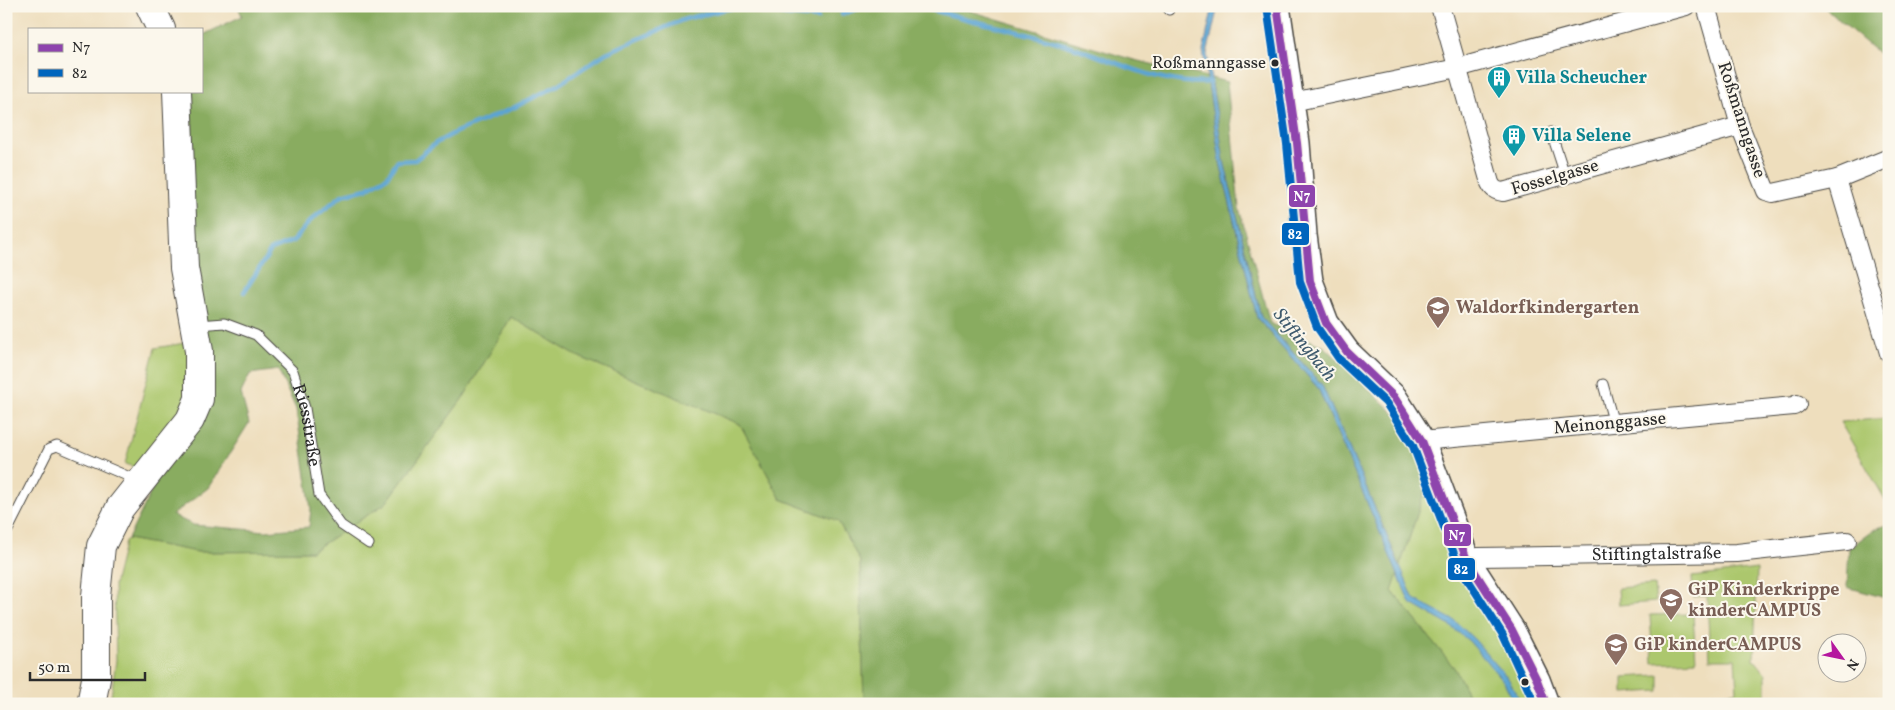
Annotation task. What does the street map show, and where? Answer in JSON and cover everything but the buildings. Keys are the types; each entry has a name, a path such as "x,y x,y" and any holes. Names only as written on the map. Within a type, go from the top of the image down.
{"main road":[{"path":"150,6 161,28"},
{"path":"92,704 98,647 96,596 98,556 111,524 190,420 200,398 199,351 184,268 177,92"}],"street":[{"path":"1277,6 1292,102 1310,281 1326,324 1347,352 1394,397 1422,441 1467,560 1512,630 1538,680 1546,704"},
{"path":"1440,6 1457,68"},
{"path":"1292,102 1457,68 1686,6"},
{"name":"Roßmanngasse","path":"1706,6 1740,126 1764,189 1768,192 1837,179 1889,158"},
{"name":"Fosselgasse","path":"1457,68 1492,188 1503,192 1740,126"},
{"path":"1837,179 1889,353"},
{"name":"Meinonggasse","path":"1422,441 1614,424 1794,406 1797,404"},
{"name":"Stiftingtalstraße","path":"1467,560 1478,557 1738,553 1846,541"}],"lane":[{"path":"1551,132 1564,175"},
{"name":"Riesstraße","path":"194,325 224,323 256,335 293,371 305,408 319,495 341,525 369,544"},
{"path":"1603,384 1614,424"},
{"path":"6,534 48,449 57,446 142,482"}],"green space":[{"path":"238,6 954,6 1134,60 1207,77 1220,162 1257,318 1318,388 1398,574 1392,591 1455,669 1473,704 864,704 860,561 838,521 781,499 740,424 575,355 511,317 465,395 386,503 312,551 198,552 128,539 207,377 193,238 189,92 202,92 202,36 242,16","holes":["278,370 296,409 311,509 309,527 266,531 193,525 172,515 208,488 249,423 241,393 250,374"]},
{"path":"1823,6 1889,6 1889,68 1886,60"},
{"path":"1211,78 1227,82 1239,208 1270,323 1325,347 1401,420 1429,478 1400,566 1322,385 1261,317 1224,161"},
{"path":"511,317 575,355 740,424 781,499 838,521 860,561 864,704 110,704 116,660 114,585 125,541 128,539 198,552 312,551 386,503 465,395"},
{"path":"191,342 187,406 140,469 125,464 155,348"},
{"path":"1889,418 1889,506 1840,422"},
{"path":"1429,478 1546,704 1473,704 1455,669 1392,591"},
{"path":"1889,524 1889,599 1847,587 1849,548 1875,529"},
{"path":"1757,569 1754,659 1766,674 1766,704 1697,704 1697,695 1737,691 1735,659 1710,659 1707,596 1693,597 1692,577"},
{"path":"1654,585 1656,602 1619,605 1618,588"},
{"path":"1693,614 1696,661 1653,663 1650,615"},
{"path":"1659,675 1659,691 1623,693 1623,677"}],"water":[{"name":"Stiftingbach","path":"1213,6 1218,6 1207,54 1224,161 1261,317 1322,385 1414,599 1455,621 1475,640 1508,678 1522,704 1515,704 1504,682 1469,641 1450,626 1410,603 1318,388 1257,318 1220,162 1203,51"}],"waterway":[{"path":"244,292 271,250 293,241 310,221 342,195 366,189 387,177 397,161 415,160 436,143 558,85 606,53 685,19 739,6"},
{"path":"741,6 788,15 818,18"},
{"path":"842,14 865,6"},
{"path":"919,6 1067,45 1155,76 1173,80 1210,82"}],"transit line":[{"name":"N7","path":"1277,6 1297,143 1310,281 1326,323 1347,352 1394,397 1422,441 1467,560 1512,630 1537,680 1546,704"},
{"name":"82","path":"1267,7 1287,144 1300,282 1317,327 1339,359 1386,403 1413,446 1458,564 1503,635 1535,704"}],"place":[{"name":"Roßmanngasse","path":"1275,63"},
{"name":"Villa Scheucher","path":"1499,99"},
{"name":"Villa Selene","path":"1514,157"},
{"name":"Waldorfkindergarten","path":"1438,329"},
{"name":"GiP Kinderkrippe kinderCAMPUS","path":"1671,621"},
{"name":"GiP kinderCAMPUS","path":"1616,666"}]}
